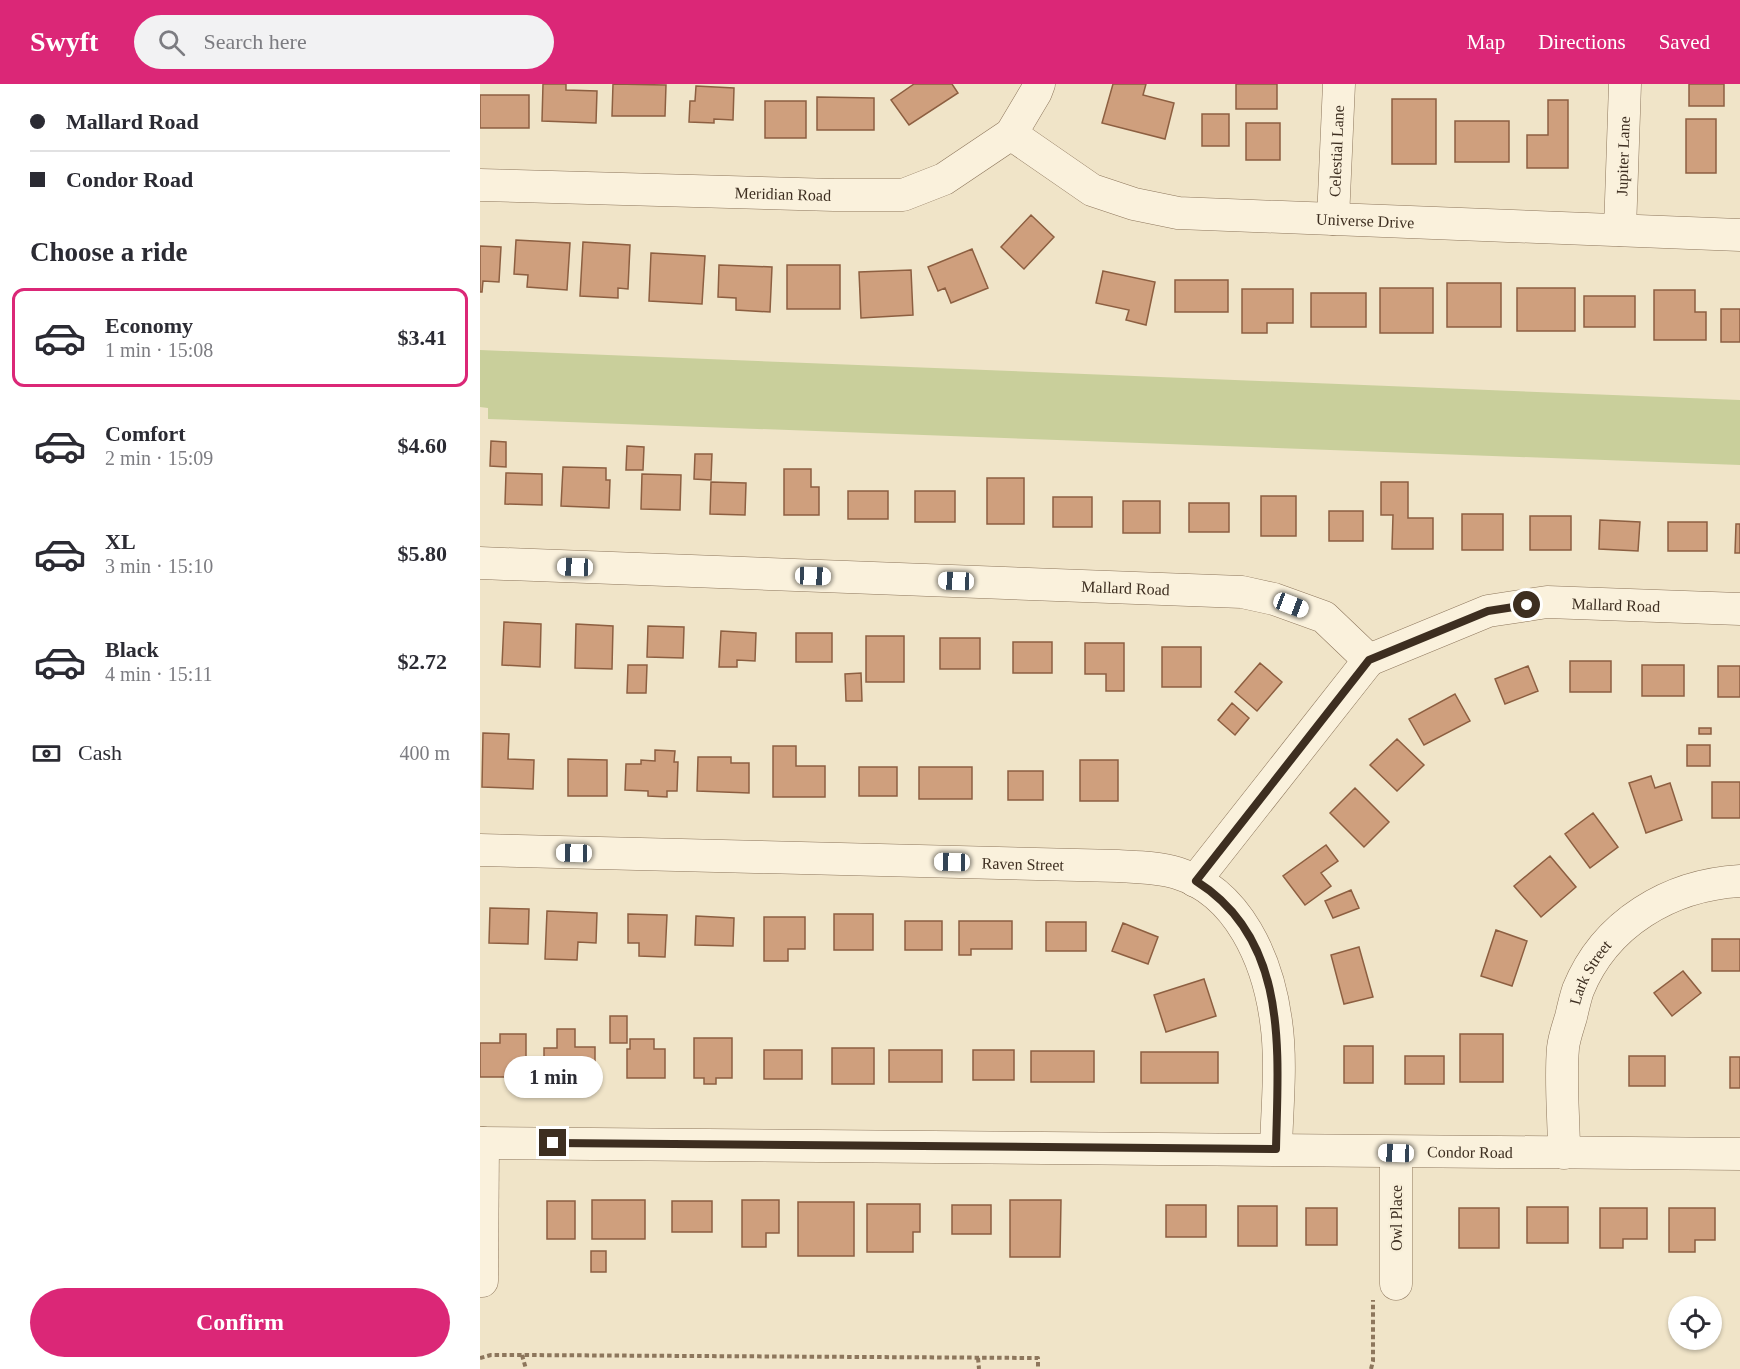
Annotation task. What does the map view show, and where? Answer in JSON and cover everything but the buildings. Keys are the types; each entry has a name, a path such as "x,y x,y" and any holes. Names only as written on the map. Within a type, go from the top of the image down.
{"street":[{"name":"Meridian Road","path":"480,185 903,195 944,179 1011,134 1040,84"},
{"name":"Celestial Lane","path":"1333,219 1339,84"},
{"name":"Jupiter Lane","path":"1620,230 1625,84"},
{"name":"Universe Drive","path":"1011,134 1092,190 1134,204 1178,213 1740,235"},
{"name":"Mallard Road","path":"480,563 1242,592 1274,599 1324,617 1369,660 1488,611 1547,602 1740,609"},
{"path":"1196,881 1369,660"},
{"name":"Raven Street","path":"480,850 1118,866 1178,873 1196,881 1231,908 1247,931 1261,958 1276,1020 1278,1051 1276,1149"},
{"name":"Lark Street","path":"1564,1154 1563,1047 1578,990 1592,964 1609,939 1634,917 1675,893 1712,883 1740,881"},
{"path":"482,1143 482,1281"},
{"name":"Condor Road","path":"482,1143 1276,1149 1396,1153 1740,1154"},
{"name":"Owl Place","path":"1384,1291 1396,1153"}],"path":[{"path":"1371,1369 1384,1291"},
{"path":"480,1358 491,1355 1038,1358 1038,1369"},
{"path":"522,1355 526,1369"},
{"path":"978,1358 979,1369"}],"green space":[{"path":"480,350 1740,400 1740,465 488,419 488,408 480,407"}],"route":[{"path":"553,1143 1276,1149 1278,1051 1276,1020 1261,958 1247,931 1231,908 1196,881 1369,660 1488,611 1527,605"}]}
